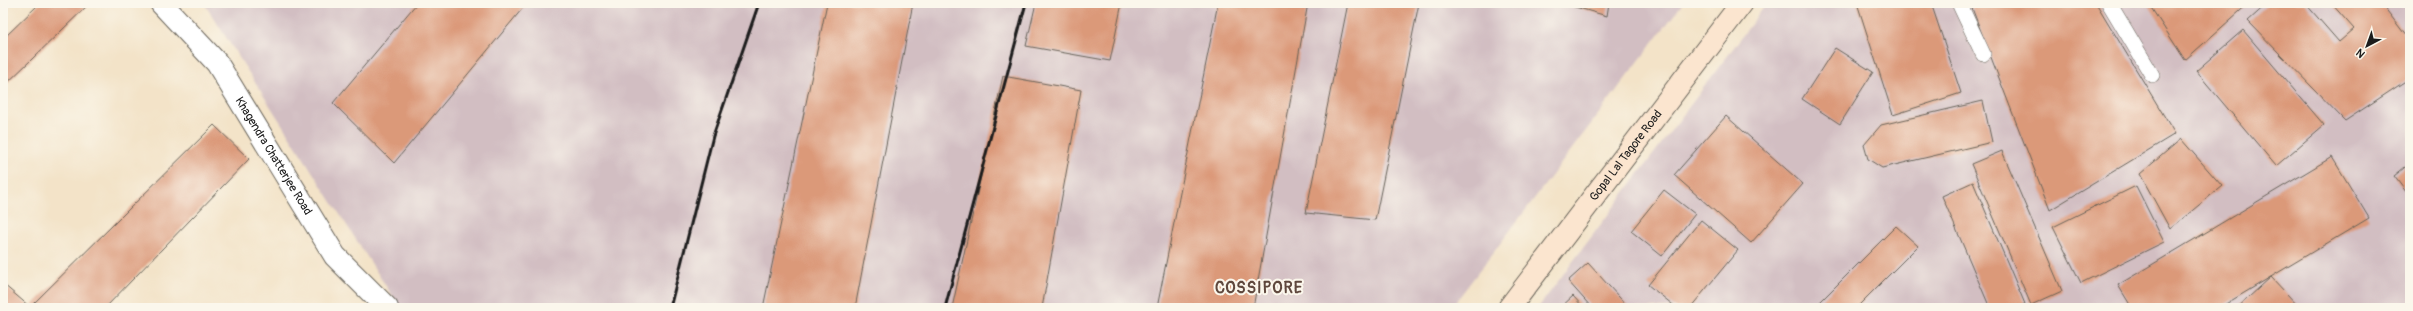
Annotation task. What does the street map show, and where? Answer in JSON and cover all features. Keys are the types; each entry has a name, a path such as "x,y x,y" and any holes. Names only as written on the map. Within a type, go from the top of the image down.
{"street":[{"name":"Khagendra Chatterjee Road","path":"161,3 217,63 335,256 387,308"},
{"name":"Gopal Lal Tagore Road","path":"1509,308 1742,3"}],"lane":[{"path":"1959,3 1983,54"},
{"path":"2109,3 2152,75"}],"shaded area":[{"path":"204,3 1683,3 1451,308 400,308"},
{"path":"1767,3 2410,3 2410,308 1538,308"}],"building":[{"path":"40,3 90,3 3,87 3,39"},
{"path":"417,3 527,3 394,163 333,103"},
{"path":"827,3 913,3 855,308 763,308"},
{"path":"1036,3 1122,3 1110,61 1026,46"},
{"path":"1218,3 1308,3 1253,308 1157,308"},
{"path":"1348,3 1419,3 1375,220 1306,213"},
{"path":"1561,3 1609,3 1607,16"},
{"path":"1857,3 1931,3 1961,93 1893,115"},
{"path":"1970,3 2096,3 2175,134 2050,210"},
{"path":"2148,3 2249,3 2185,60"},
{"path":"2268,3 2305,3 2339,42 2354,29 2331,3 2381,3 2410,41 2410,78 2345,121 2248,21"},
{"path":"2243,30 2324,125 2276,166 2196,71"},
{"path":"1835,48 1873,72 1840,124 1802,99"},
{"path":"1003,76 1081,90 1042,308 952,308"},
{"path":"1983,101 1992,142 1882,168 1868,159 1864,145 1881,125"},
{"path":"1726,116 1803,184 1751,243 1674,175"},
{"path":"214,125 249,159 105,308 3,308 3,284 30,307"},
{"path":"2181,139 2222,186 2170,229 2140,174"},
{"path":"2002,151 2062,291 2031,305 1971,164"},
{"path":"2332,157 2369,218 2219,308 2132,308 2118,285"},
{"path":"2410,163 2410,197 2394,176"},
{"path":"1973,182 2025,304 2016,308 1990,308 1942,196"},
{"path":"2136,186 2164,242 2081,283 2053,227"},
{"path":"1664,190 1695,214 1662,256 1631,231"},
{"path":"1701,220 1738,250 1690,308 1677,308 1648,285"},
{"path":"1896,226 1918,246 1856,308 1814,308"},
{"path":"1588,263 1629,308 1592,308 1568,281"},
{"path":"2271,277 2300,308 2237,308"},
{"path":"1573,296 1584,308 1560,308"}],"railway":[{"path":"670,308 713,136 759,3"},
{"path":"945,308 1026,3"}],"district":[{"name":"COSSIPORE","path":"1259,287"}]}
